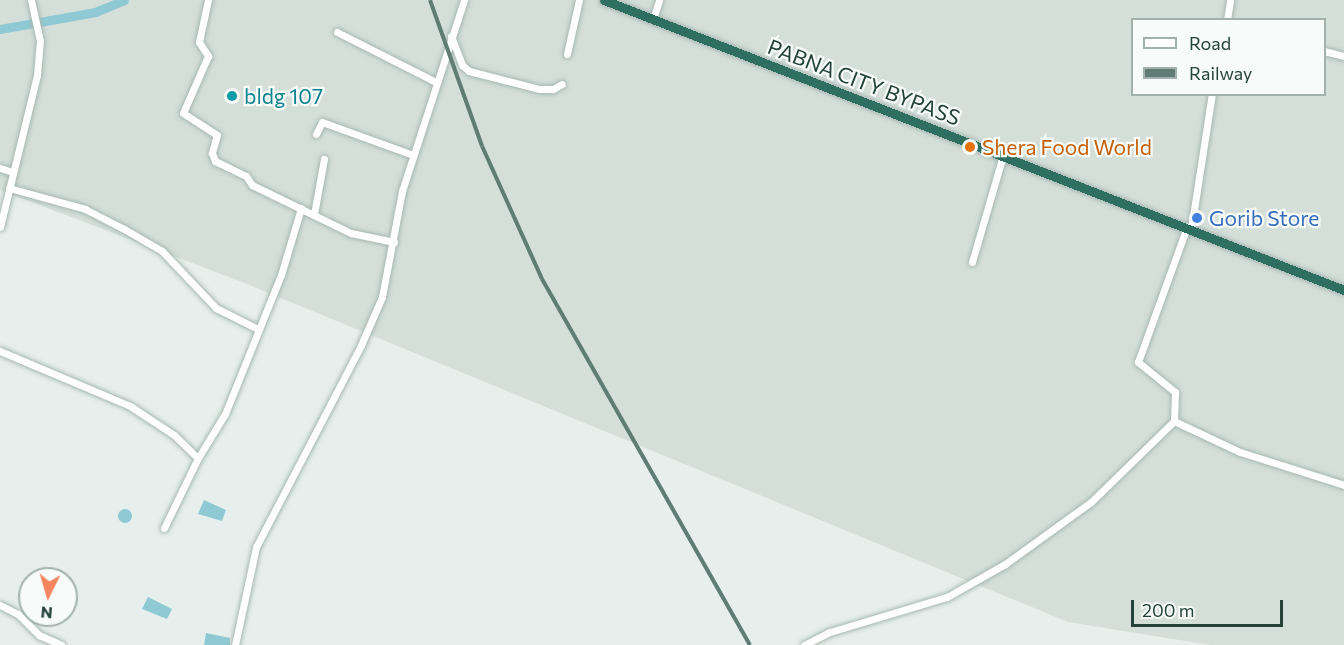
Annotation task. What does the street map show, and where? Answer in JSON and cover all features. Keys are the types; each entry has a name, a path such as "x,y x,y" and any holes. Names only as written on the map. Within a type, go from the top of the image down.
{"highway":[{"name":"PABNA CITY BYPASS","path":"604,0 1344,290"}],"street":[{"path":"208,0 199,42 208,56 183,115 217,135 215,160 246,176 252,185 351,233 394,242"},
{"path":"235,645 256,547 361,345 382,297 413,154 465,0"},
{"path":"567,54 579,0"},
{"path":"653,19 659,0"},
{"path":"1227,18 1230,0"},
{"path":"0,227 37,75 39,34 32,2"},
{"path":"337,32 436,82"},
{"path":"451,36 462,65 469,71 539,89 553,89 562,84"},
{"path":"1326,52 1344,56"},
{"path":"804,645 830,632 947,597 1005,564 1091,502 1174,421 1175,392 1138,362 1189,228 1212,96"},
{"path":"316,134 321,122 413,154"},
{"path":"972,262 1003,155"},
{"path":"314,214 324,159"},
{"path":"0,168 12,172"},
{"path":"9,188 85,209 162,251 216,308 258,329"},
{"path":"164,528 198,458 225,414 281,275 301,208"},
{"path":"0,351 130,406 174,435 198,458"},
{"path":"1174,421 1240,452 1344,485"},
{"path":"0,605 18,614 39,635 61,645"}],"shaded area":[{"path":"0,0 1344,0 1344,645 1210,645 1068,622 242,282 0,190"}],"water":[{"path":"204,500 226,510 222,521 198,514"},
{"path":"122,509 128,509 132,516 128,523 122,523 118,519 118,513"},
{"path":"148,597 172,609 167,619 142,609"},
{"path":"206,633 230,638 230,645 204,645"}],"waterway":[{"path":"0,29 95,12 124,0"}],"railway":[{"path":"430,0 482,146 542,279 750,645"}],"place":[{"name":"bldg 107","path":"232,96"},
{"name":"Shera Food World","path":"970,147"},
{"name":"Gorib Store","path":"1197,218"}]}
